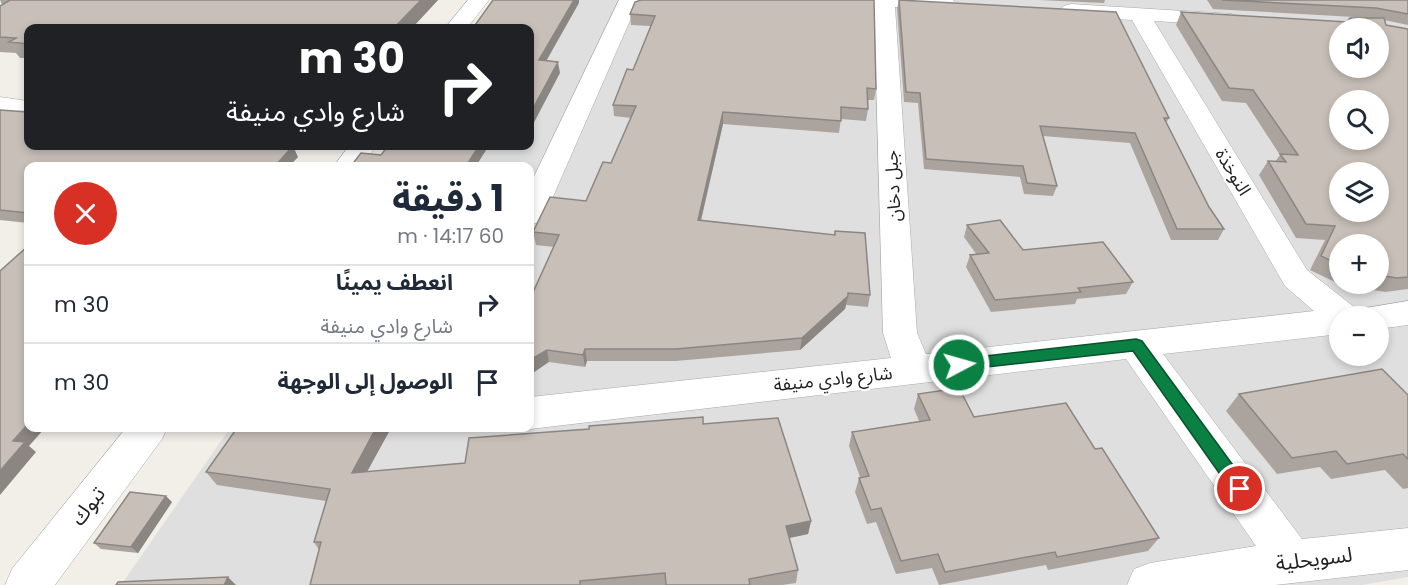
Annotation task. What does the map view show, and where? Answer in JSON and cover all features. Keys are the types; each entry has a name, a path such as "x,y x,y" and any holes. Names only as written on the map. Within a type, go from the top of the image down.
{"street":[{"path":"459,24 479,0"},
{"path":"534,206 629,0"},
{"path":"884,0 965,4"},
{"name":"جبل دخان","path":"884,0 900,333 914,370"},
{"path":"1046,9 1243,20"},
{"name":"النوخذة","path":"1139,14 1296,278 1329,306"},
{"path":"0,105 24,108"},
{"path":"350,162 360,150"},
{"path":"1389,316 1408,313"},
{"name":"شارع وادي منيفة","path":"534,413 1329,322"},
{"path":"1136,345 1292,561"},
{"name":"تبوك","path":"28,585 145,432"},
{"name":"لسويحلية","path":"1150,585 1292,561 1408,549"}],"shaded area":[{"path":"526,0 1408,0 1408,577 1362,585 121,585 227,432 534,432 534,162 414,162 422,150 534,150 534,24 529,24"}],"building":[{"path":"10,0 421,0 398,24 24,24 24,44 9,42 16,38 0,37 0,6"},
{"path":"493,0 574,0 539,60 558,62 534,107 534,24 476,24"},
{"path":"641,0 874,0 876,89 867,88 868,109 841,107 841,121 723,112 698,220 835,235 835,231 865,233 870,295 848,293 848,296 802,338 676,349 585,349 583,355 547,350 534,358 534,290 559,235 534,232 534,230 550,197 586,201 603,162 611,163 636,106 613,105 627,69 633,70 655,16 630,14 635,2"},
{"path":"899,0 1116,12 1169,118 1164,118 1209,207 1224,229 1177,229 1135,133 1040,126 1057,186 1027,183 1023,166 926,159 920,93 906,92"},
{"path":"1222,0 1408,0 1408,14 1376,8"},
{"path":"1181,12 1329,21 1329,78 1389,78 1389,26 1408,29 1408,277 1389,277 1389,234 1331,234 1335,226 1306,224 1268,161 1286,162 1280,154 1298,155 1253,90 1229,88"},
{"path":"0,110 24,112 24,150 289,150 279,162 24,162 24,213 0,210"},
{"path":"385,150 476,150 469,162 354,162 361,153 381,155"},
{"path":"1000,220 1023,250 1103,242 1133,282 1078,288 1081,292 995,300 970,255 989,253 967,225"},
{"path":"1329,239 1329,260 1321,256"},
{"path":"24,250 24,429 13,441 25,442 0,471 0,271"},
{"path":"1382,369 1408,395 1408,459 1403,454 1347,464 1336,451 1292,458 1239,394"},
{"path":"959,388 974,417 1066,403 1095,449 1102,448 1159,538 1057,557 1055,552 945,572 938,554 901,561 881,508 871,510 859,478 869,476 852,432 930,420 918,394"},
{"path":"703,417 703,424 778,418 811,521 786,526 798,570 749,579 750,585 666,585 665,573 580,581 580,585 310,585 321,542 314,542 330,489 206,472 234,432 374,432 352,473 465,463 469,438 589,429 589,426"},
{"path":"130,492 166,496 131,547 94,543"},
{"path":"228,577 224,585 116,585 118,582"}],"route":[{"path":"959,365 1136,345 1240,489"}]}
